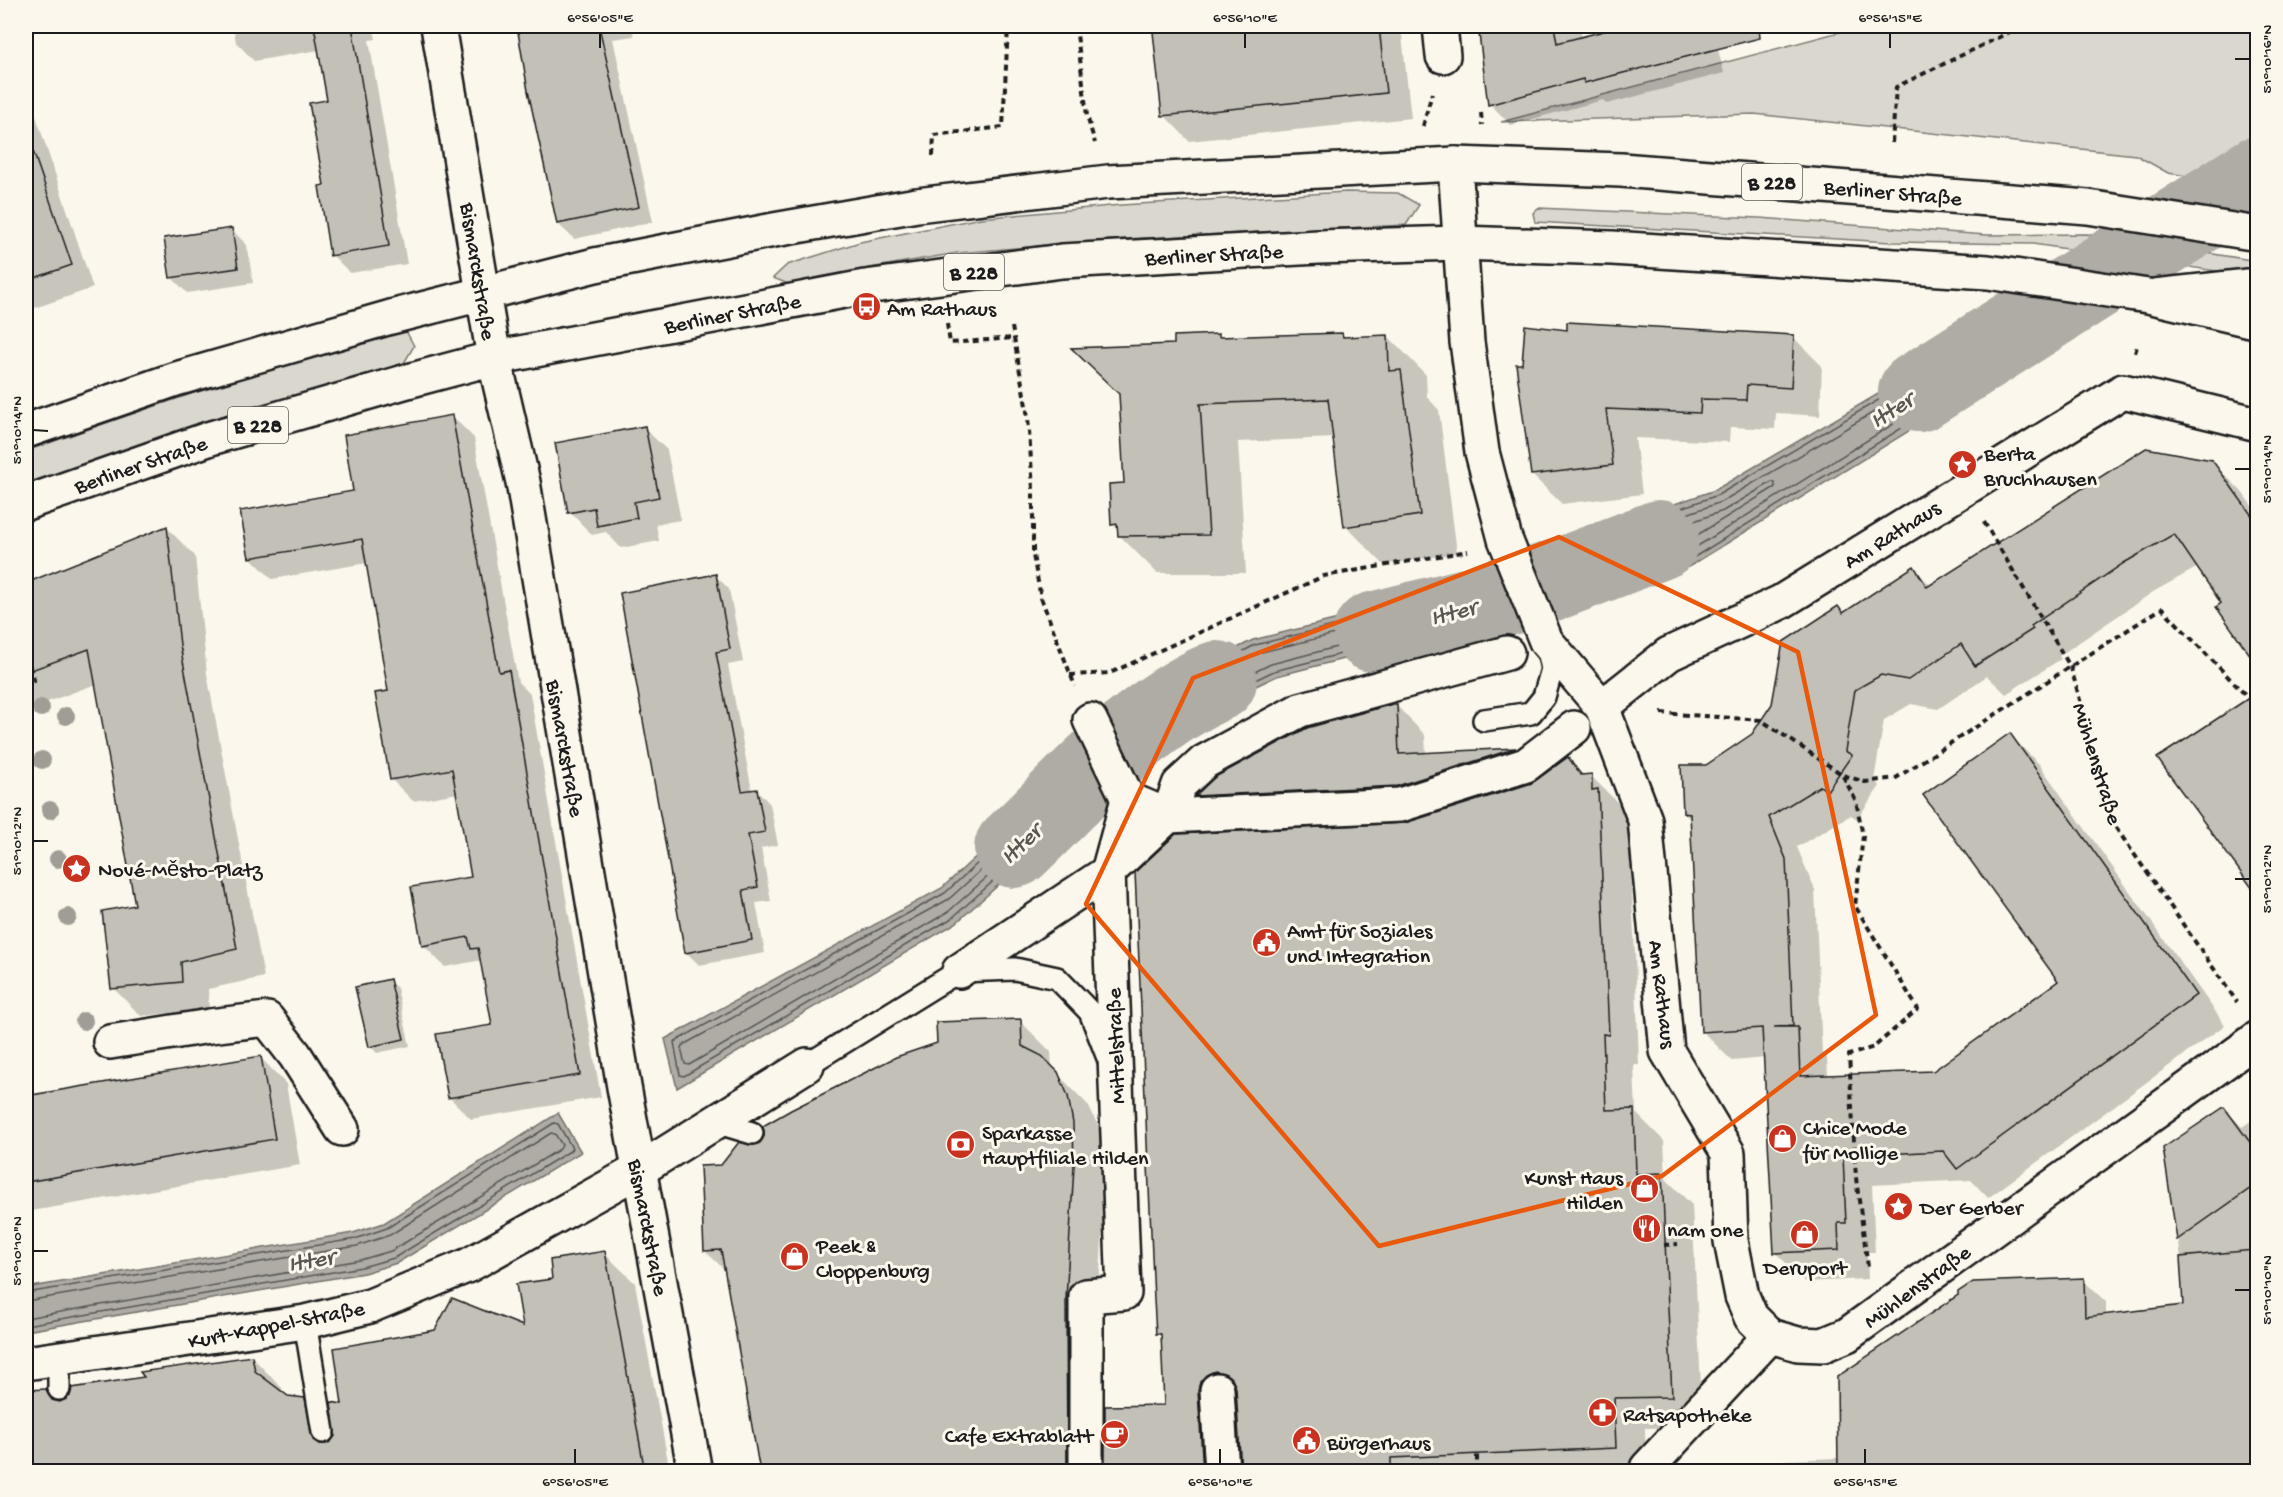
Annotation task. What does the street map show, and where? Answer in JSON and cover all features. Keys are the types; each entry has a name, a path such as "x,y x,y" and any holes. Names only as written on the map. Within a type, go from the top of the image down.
{"street":[{"name":"Bismarckstraße","path":"438,26 494,358 523,482 639,1170 695,1472"},
{"name":"Berliner Straße","path":"26,431 176,380 392,317 595,265 774,230 917,206 1108,182 1455,164 1621,170 2088,207 2256,233"},
{"path":"1455,164 1460,243"},
{"name":"Berliner Straße","path":"26,503 211,438 494,358 865,286 1062,261 1319,247 1460,243 1612,248 1988,272 2148,296 2258,322"},
{"name":"Am Rathaus","path":"1460,243 1467,342 1482,452 1505,539 1546,641 1602,707 1645,820 1667,1051 1728,1153 1731,1241 1737,1276 1751,1317 1770,1336"},
{"path":"2148,296 2248,286 2258,288"},
{"name":"Am Rathaus","path":"1602,707 1669,654 1781,602 2123,390 2258,424"},
{"path":"959,971 1108,872 1168,816 1179,785 1204,762 1300,710 1507,653"},
{"path":"1090,720 1128,799 1168,816 1400,805 1526,765 1574,728"},
{"name":"Mittelstraße","path":"1086,1472 1086,1296 1124,1293 1108,872 1128,799"},
{"path":"110,1042 267,1019 295,1055 342,1129"},
{"name":"Mühlenstraße","path":"1770,1336 1798,1344 1823,1345 1847,1335 2258,1038"},
{"name":"Kurt-Kappel-Straße","path":"26,1363 59,1374 370,1306 469,1265 639,1170 807,1065"},
{"path":"1646,1472 1647,1468 1770,1336"},
{"path":"1217,1390 1222,1472"}],"lane":[{"name":"Am Rathaus","path":"1484,720 1531,713 1544,697 1552,669 1546,641"},
{"path":"807,1065 959,971 1015,969 1056,978 1090,1012 1116,1078"},
{"path":"715,1122 752,1132"},
{"path":"305,1322 323,1432"}],"path":[{"path":"933,156 934,135 1003,127 1008,26"},
{"path":"1076,26 1087,116 1108,182"},
{"path":"1892,144 1896,87 2022,26"},
{"path":"1422,128 1441,41"},
{"path":"947,324 950,344 1013,338"},
{"path":"1012,327 1028,417 1033,489 1033,555 1041,598 1090,720"},
{"name":"Mühlenstraße","path":"1963,488 2071,668 2116,828 2237,1002"},
{"path":"1070,675 1110,674 1324,576 1472,550"},
{"path":"1655,712 1761,720 1843,775 1865,782 1896,778 2162,608 2258,708"},
{"path":"26,656 34,680 27,682 26,679"},
{"path":"1843,775 1856,801 1863,836 1855,906 1918,1009 1874,1047 1849,1055 1856,1178 1868,1267"},
{"path":"1664,1245 1678,1244"},
{"path":"1477,1455 1477,1472"}],"highlighted area":[{"path":"1559,537 1798,652 1876,1015 1662,1176 1379,1246 1086,904 1193,678"}],"shaded area":[{"path":"1862,26 2257,26 2257,187 2168,173 2136,155 1754,114 1501,122"},
{"path":"1346,192 1398,193 1419,205 1406,225 1125,239 957,253 864,269 791,285 773,278 787,265 860,242 981,218 1121,205"},
{"path":"1538,208 1759,218 1986,235 2087,234 2257,261 2257,277 2033,244 1891,242 1535,222 1533,213"},
{"path":"405,329 414,346 404,363 168,434 26,486 26,451 262,371"}],"water":[{"path":"2257,149 2257,187 2221,182"},
{"path":"1990,328 2053,342 1682,571 1567,607 1547,548 1715,490"},
{"path":"1472,586 1484,623 1277,676 1220,703 1138,757 1112,724 1174,680 1253,640"},
{"path":"1089,752 1100,794 956,923 677,1088 665,1039 942,888"},
{"path":"558,1113 581,1152 397,1263 364,1273 26,1331 26,1288 353,1233 384,1223"}],"building":[{"path":"314,26 352,26 389,246 330,256 319,186 324,185 309,103 327,100"},
{"path":"517,26 599,26 639,207 557,224 528,91"},
{"path":"1211,26 1379,26 1386,93 1162,116 1153,32"},
{"path":"1478,26 1554,26 1557,43 1623,26 1759,26 1760,38 1584,83 1583,79 1488,105"},
{"path":"32,148 72,265 26,281 26,149"},
{"path":"232,228 238,268 170,278 164,238"},
{"path":"1567,322 1794,335 1791,388 1747,385 1746,400 1701,399 1700,413 1606,409 1613,465 1531,475 1516,364 1522,364 1525,325 1567,330"},
{"path":"1342,333 1343,337 1388,335 1389,371 1401,370 1420,515 1344,527 1328,399 1200,404 1209,535 1118,536 1117,524 1111,525 1109,484 1124,483 1119,394 1071,348 1174,344 1174,336 1219,334 1219,337"},
{"path":"452,415 499,672 509,670 580,1075 448,1098 436,1034 492,1025 478,948 471,949 468,937 422,946 411,887 471,877 452,769 390,780 375,693 388,691 362,539 249,558 240,511 353,491 344,435"},
{"path":"645,426 659,497 634,502 637,518 597,526 594,508 568,513 555,443"},
{"path":"2146,448 2212,460 2258,524 2258,666 2216,607 2221,603 2174,534 2124,563 2031,626 2033,629 1975,666 1961,644 1908,680 1881,675 1855,690 1845,751 1852,755 1827,791 1820,786 1769,817 1786,859 1793,1026 1774,1027 1798,1027 1800,1076 1933,1071 2058,981 1923,795 2010,733 2196,995 1957,1169 1943,1151 1843,1156 1846,1223 1838,1223 1839,1250 1774,1253 1762,1028 1701,1032 1690,814 1683,813 1681,765 1706,765 1752,734 1772,704 1783,642 1838,606 1843,613 1914,566 1927,587"},
{"path":"167,526 180,645 237,949 181,962 182,982 111,989 102,911 135,905 89,649 26,672 26,583"},
{"path":"716,574 730,649 716,652 742,791 757,789 765,832 748,835 758,887 743,890 752,940 685,953 620,593"},
{"path":"2258,692 2258,896 2157,758"},
{"path":"1397,704 1399,754 1516,748 1397,786 1195,796 1215,777 1307,728"},
{"path":"1568,757 1581,775 1592,774 1592,790 1598,789 1609,1035 1603,1034 1606,1110 1634,1109 1636,1174 1662,1173 1672,1397 1614,1398 1616,1448 1391,1458 1391,1472 1241,1472 1236,1388 1232,1379 1226,1374 1215,1371 1206,1375 1200,1382 1198,1391 1203,1472 1105,1472 1105,1406 1164,1405 1161,1334 1156,1334 1154,1300 1135,872 1176,834 1405,823 1532,783"},
{"path":"390,979 404,1039 369,1047 355,987"},
{"path":"1021,1019 1022,1046 1042,1056 1058,1072 1068,1096 1073,1123 1074,1166 1066,1299 1067,1472 760,1472 721,1250 704,1251 700,1166 721,1165 739,1142 754,1145 760,1143 764,1136 763,1126 791,1110 896,1057 937,1043 936,1022"},
{"path":"261,1056 275,1139 26,1182 26,1096"},
{"path":"2224,1107 2258,1153 2258,1183 2177,1240 2163,1148"},
{"path":"2254,1250 2258,1275 2258,1472 1838,1472 1837,1377 1958,1295 1958,1292 1973,1282 2084,1278 2085,1317 2183,1305 2180,1257"},
{"path":"605,1251 645,1472 26,1472 26,1390 46,1389 52,1400 60,1402 70,1396 72,1388 144,1377 140,1372 252,1356 255,1371 288,1396 305,1398 313,1440 319,1444 326,1444 335,1436 331,1402 342,1404 334,1348 435,1330 452,1298 523,1326 516,1284 552,1279 550,1260"}],"waterway":[{"name":"Itter","path":"1918,392 2258,176"},
{"name":"Itter","path":"1373,632 1479,605 1558,579 1659,540"},
{"name":"Itter","path":"1014,848 1134,733 1188,696 1217,681"}],"place":[{"name":"Am Rathaus","path":"866,307"},
{"name":"Berta Bruchhausen","path":"1963,465"},
{"name":"Nové-Město-Platz","path":"77,868"},
{"name":"Amt für Soziales und Integration","path":"1266,942"},
{"name":"Chice Mode für Mollige","path":"1782,1139"},
{"name":"Sparkasse Hauptfiliale Hilden","path":"961,1144"},
{"name":"Kunst Haus Hilden","path":"1644,1189"},
{"name":"Der Gerber","path":"1899,1206"},
{"name":"nam one","path":"1646,1228"},
{"name":"Deruport","path":"1805,1234"},
{"name":"Peek & Cloppenburg","path":"795,1257"},
{"name":"Ratsapotheke","path":"1602,1413"},
{"name":"Cafe Extrablatt","path":"1114,1434"},
{"name":"Bürgerhaus","path":"1306,1441"}]}
